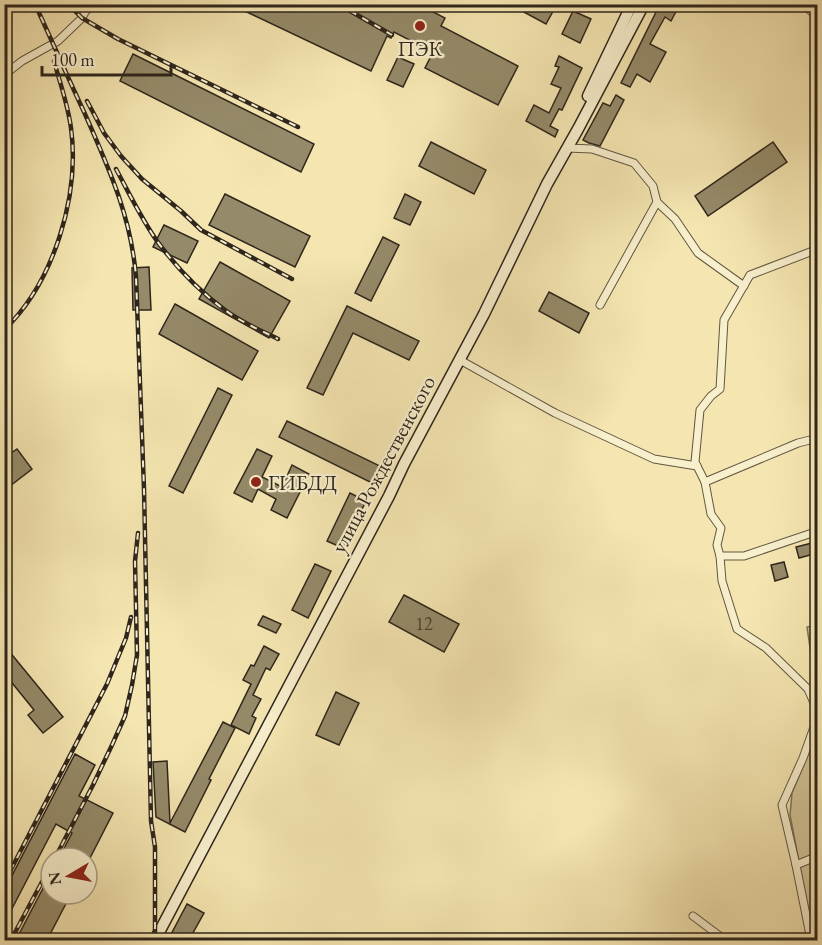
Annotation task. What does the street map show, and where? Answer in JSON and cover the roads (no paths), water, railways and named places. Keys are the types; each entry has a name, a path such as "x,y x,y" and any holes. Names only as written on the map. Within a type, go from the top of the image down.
{"main road":[{"path":"548,184 573,126 632,4"},
{"name":"улица Рождественского","path":"155,940 389,496 484,314 548,184 644,4"}],"street":[{"path":"4,75 22,61 58,41 93,4"},
{"path":"802,4 818,17"},
{"path":"567,148 592,150 634,162 653,186 657,202 675,219 698,253 744,286"},
{"path":"600,305 657,202"},
{"path":"811,940 782,805 818,714 808,689 766,648 737,629 722,581 717,545 721,528 711,513 705,482 695,462 700,410 720,389 724,320 750,275 818,249"},
{"path":"460,360 555,413 654,459 697,466"},
{"path":"705,482 798,443 818,438"},
{"path":"720,556 744,556 818,531"},
{"path":"796,865 818,856"},
{"path":"693,915 725,940"}],"railway":[{"path":"35,4 118,193 129,234 136,277 144,489 151,821 155,847 155,940"},
{"path":"68,4 82,18 118,39 298,127"},
{"path":"338,4 392,35"},
{"path":"4,330 37,288 50,263 67,209 73,154 71,128 54,61"},
{"path":"87,101 104,133 142,179 201,230 292,279"},
{"path":"116,169 151,232 188,278 231,314 278,339"},
{"path":"61,846 125,716 137,655 135,561 138,533"},
{"path":"4,883 107,684 126,638 131,617"},
{"path":"11,940 39,888"}],"place":[{"name":"ПЭК","path":"420,26"},
{"name":"ГИБДД","path":"256,482"}]}
